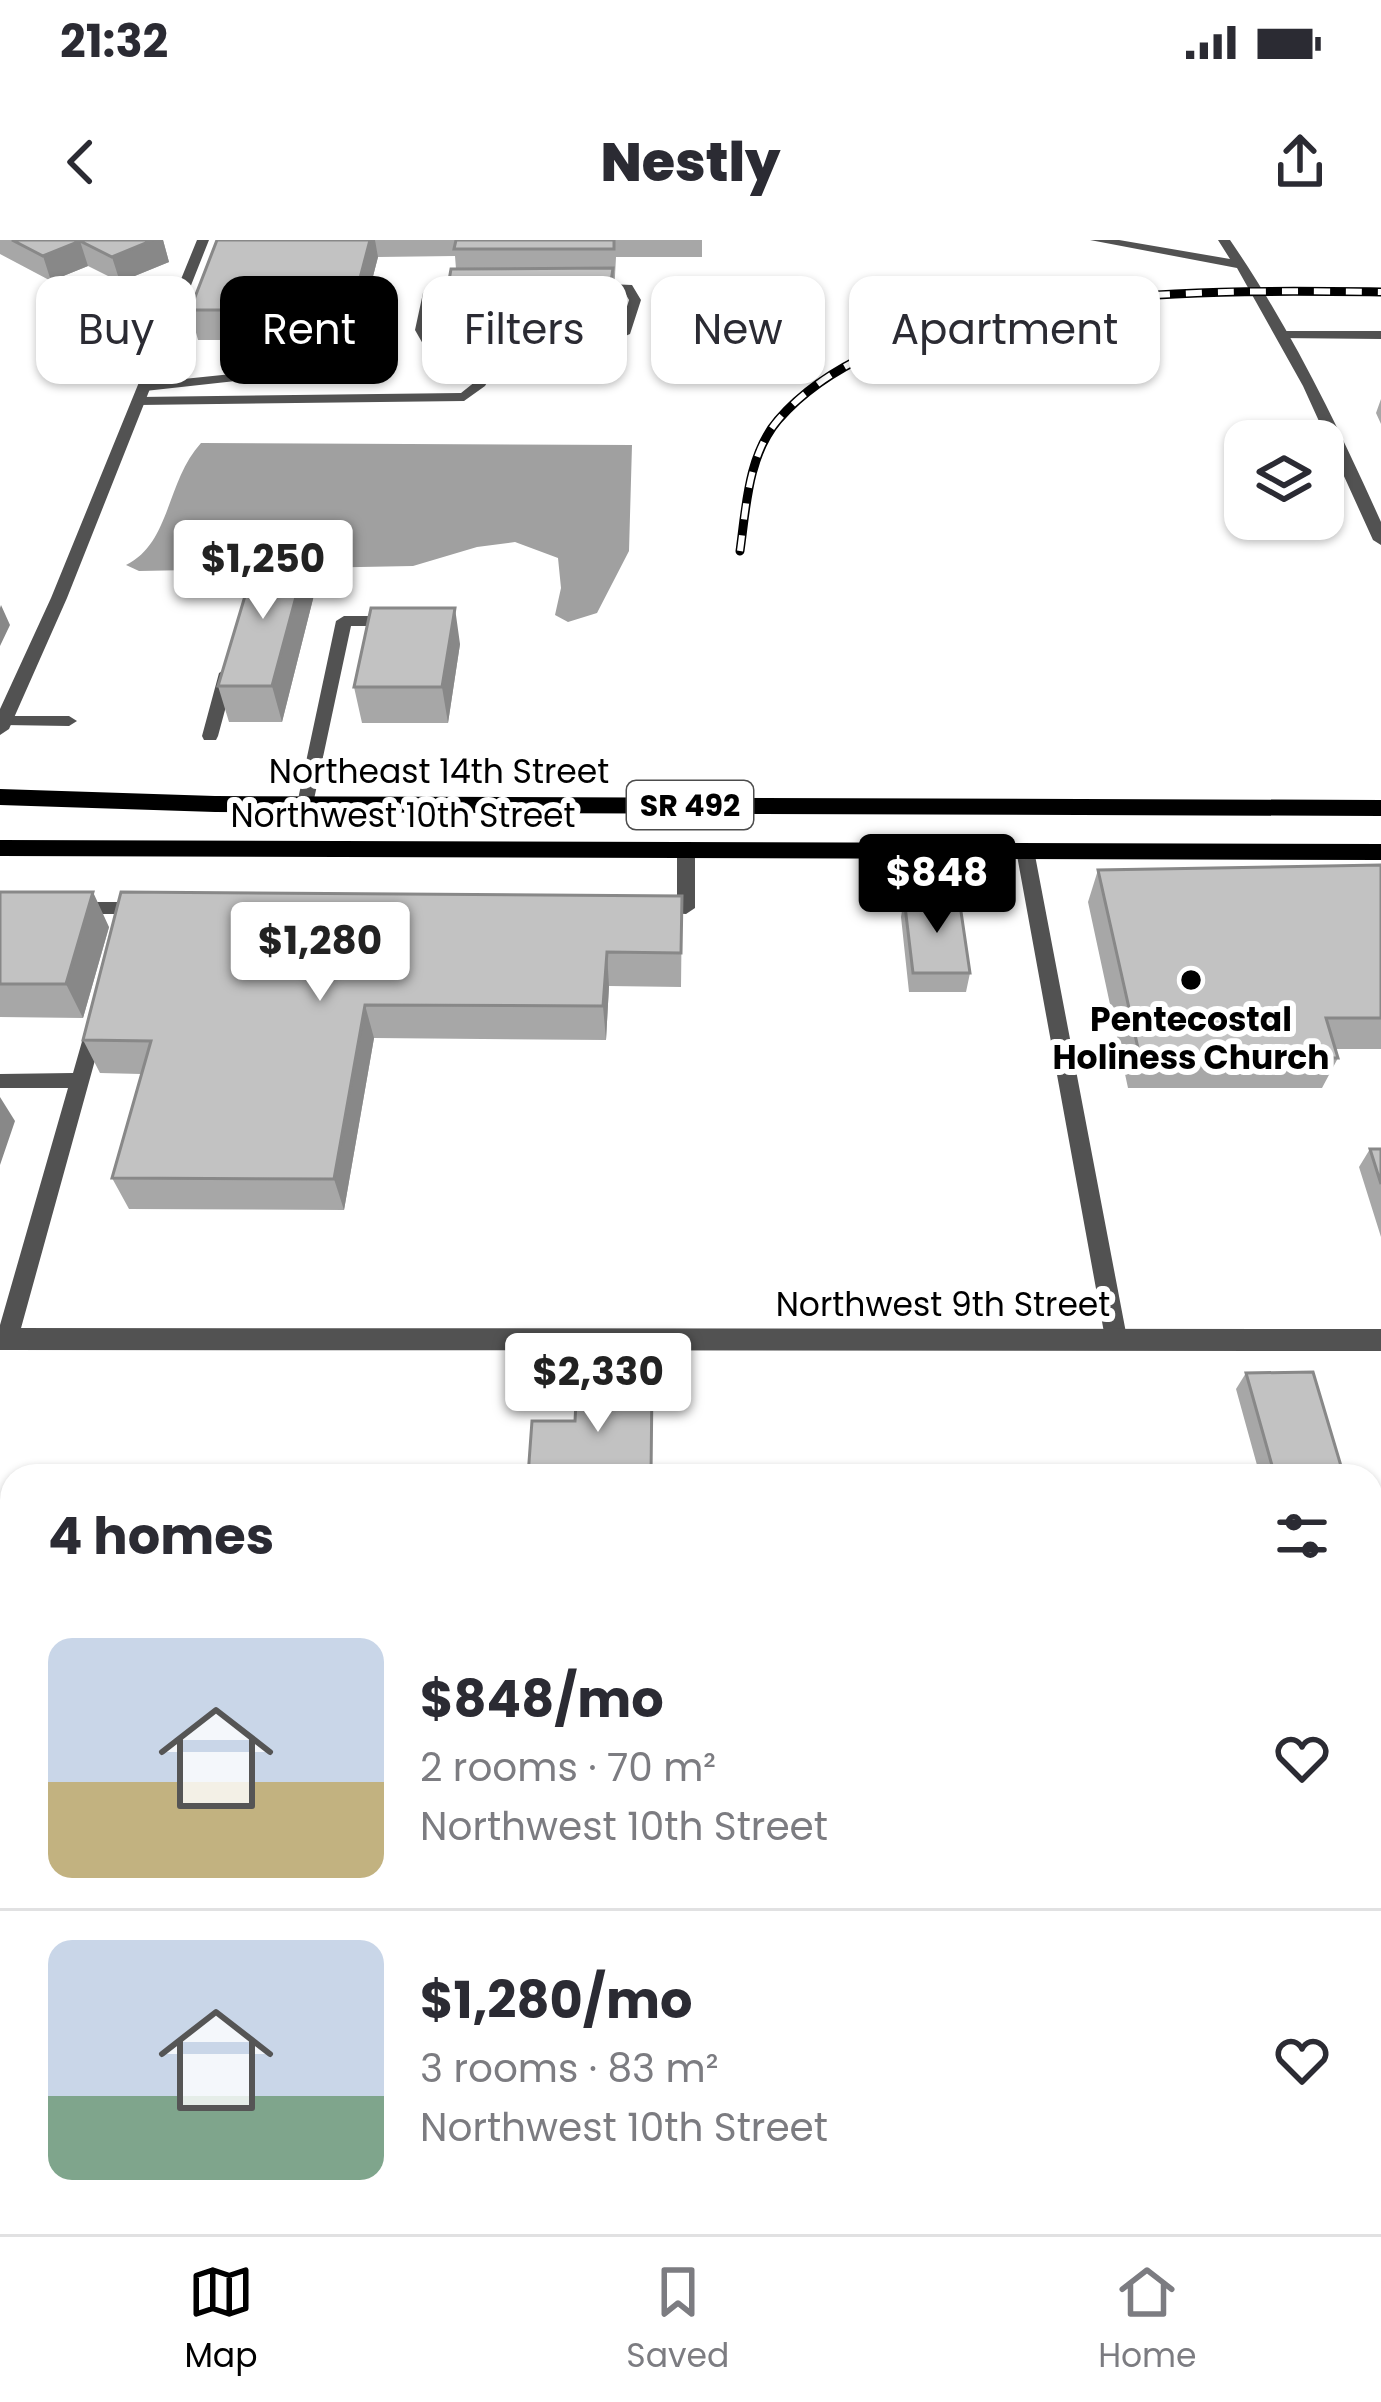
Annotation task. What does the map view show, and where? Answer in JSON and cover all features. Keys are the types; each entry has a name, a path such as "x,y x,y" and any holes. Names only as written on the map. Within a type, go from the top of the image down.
{"main road":[{"name":"Northeast 14th Street","path":"0,797 305,804 1381,808"},
{"name":"Northwest 10th Street","path":"0,848 1381,852"}],"street":[{"path":"2,724 203,240"},
{"path":"1096,240 1240,265"},
{"path":"1224,240 1282,335 1381,540"},
{"name":"Northwest 9th Street","path":"4,1339 1381,1340"}],"lane":[{"path":"627,288 635,300 627,328"},
{"path":"1282,335 1381,334"},
{"path":"142,394 220,382"},
{"path":"142,394 464,398 481,384"},
{"path":"305,804 344,621 406,620"},
{"path":"210,736 227,673"},
{"path":"2,724 69,721"},
{"path":"639,908 686,908 686,849"},
{"path":"1025,850 1116,1338"},
{"path":"43,908 175,908"},
{"path":"122,930 128,908"},
{"path":"4,1339 104,994"},
{"path":"0,1081 80,1080"}],"shaded area":[{"path":"201,443 632,445 629,551 597,613 568,622 555,615 561,588 558,558 515,542 477,547 413,566 139,571 126,565 152,542 181,475"}],"building":[{"path":"12,240 153,240 112,257 80,241 43,256"},
{"path":"217,240 370,240 361,276 220,276 220,310 196,310 196,294"},
{"path":"456,240 614,240 614,249 454,249"},
{"path":"613,268 612,276 450,276 451,269"},
{"path":"257,556 307,556 272,686 218,686"},
{"path":"371,608 455,608 442,687 354,687"},
{"path":"1381,865 1381,1018 1326,1018 1338,1058 1140,1057 1098,870"},
{"path":"0,892 93,892 66,984 0,984"},
{"path":"121,892 682,896 681,953 607,952 603,1006 365,1005 334,1179 112,1178 151,1041 83,1040"},
{"path":"904,898 959,898 970,973 913,973"},
{"path":"1370,1149 1381,1149 1381,1184"},
{"path":"1313,1372 1340,1464 1272,1464 1246,1373"},
{"path":"577,1383 652,1383 651,1464 529,1464 532,1421 575,1421"}],"railway":[{"path":"740,551 754,465 778,420 831,375 898,342 976,319 1060,304 1147,295 1381,292"}],"place":[{"name":"Pentecostal Holiness Church","path":"1191,980"}]}
